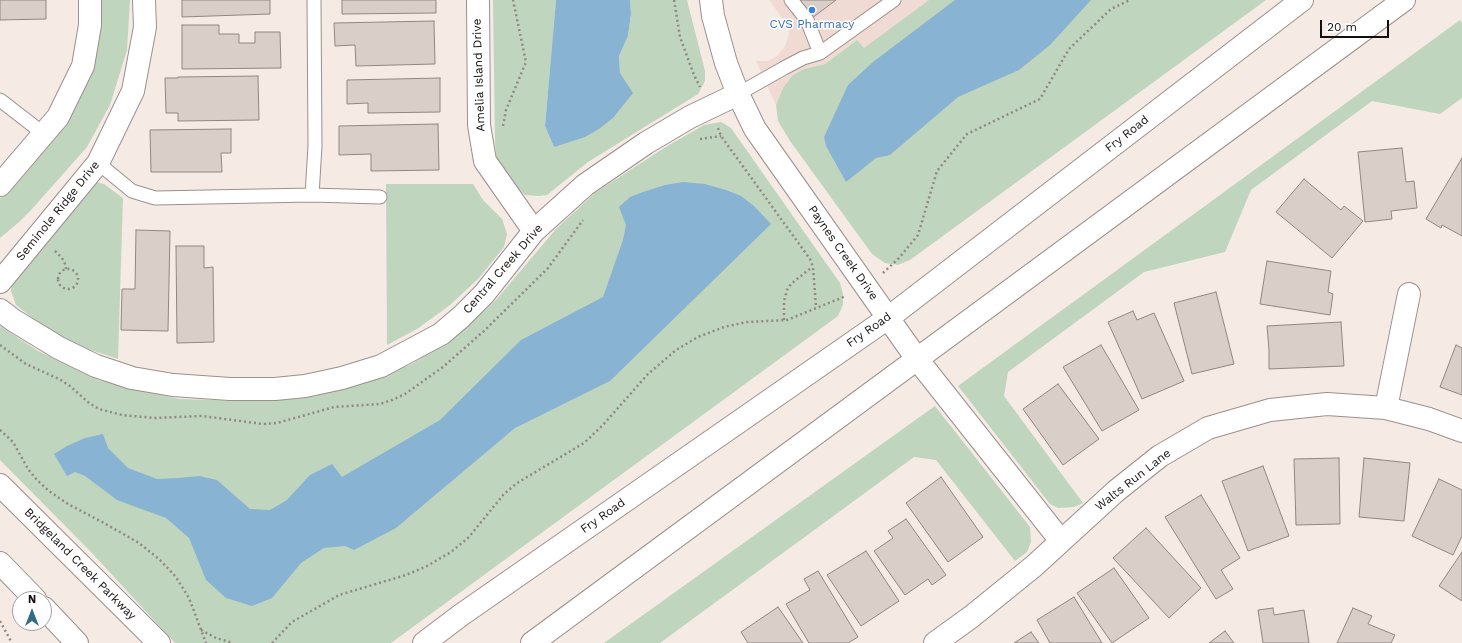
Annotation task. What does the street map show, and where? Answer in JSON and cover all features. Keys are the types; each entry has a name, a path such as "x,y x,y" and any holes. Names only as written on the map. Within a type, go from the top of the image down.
{"street":[{"path":"0,185 58,117 83,66 90,25 90,0"},
{"name":"Seminole Ridge Drive","path":"0,282 98,163 133,91 145,27 144,0"},
{"name":"Amelia Island Drive","path":"478,0 479,125 486,161 534,231"},
{"name":"Paynes Creek Drive","path":"711,0 713,16 726,63 738,94 755,129 917,359 1061,541"},
{"name":"Fry Road","path":"424,643 474,606 888,318 1302,0"},
{"path":"532,643 1404,0"},
{"name":"Central Creek Drive","path":"0,310 13,320 59,348 96,366 132,378 173,385 230,389 275,389 305,386 342,378 381,366 441,334 484,294 534,231 591,180 646,143 690,116 738,94"},
{"path":"1386,408 1409,294"},
{"name":"Walts Run Lane","path":"935,643 971,617 1034,566 1116,491 1160,456 1208,428 1270,410 1327,404 1386,408 1429,419 1462,431"},
{"name":"Bridgeland Creek Parkway","path":"0,485 159,643"},
{"path":"0,562 27,591"},
{"path":"52,616 77,643"}],"lane":[{"path":"312,195 315,146 314,0"},
{"path":"791,0 807,20 820,53"},
{"path":"738,94 796,61 820,53 894,0"},
{"path":"0,100 44,134"},
{"path":"98,163 132,191 155,198 312,195 380,197"}],"path":[{"path":"503,128 506,110 526,62 513,0"},
{"path":"674,0 680,37 694,75 710,107 721,136 810,259 813,266 816,308"},
{"path":"272,643 292,622 339,595 427,566 451,552 468,538 504,494 517,483 584,443 648,374 676,350 698,337 724,327 747,322 784,320 796,317 867,289 899,258 918,235 937,171 967,134 1040,99 1069,49 1111,9 1130,0"},
{"path":"697,141 702,138 721,136"},
{"path":"0,345 26,364 59,379 70,386 89,403 99,409 122,415 154,418 202,416 263,424 277,423 334,407 380,404 405,394 437,372 486,330 548,268 578,225 588,214"},
{"path":"52,248 62,258 66,269"},
{"path":"784,320 784,301 786,290 813,266"},
{"path":"66,269 72,269 79,277 76,286 70,289 63,288 59,282 58,276 66,269"},
{"path":"0,430 13,442 28,469 49,491 68,504 139,543 159,559 176,577 189,598 206,643"},
{"path":"0,621 12,643"},
{"path":"201,629 216,638 233,643"}],"shaded area":[{"path":"769,0 929,0 864,48 857,40 825,64 804,69 783,88 776,105 756,61 768,61 777,56 785,46 789,34 788,26"}],"green space":[{"path":"98,0 130,0 127,50 110,105 87,147 32,209 0,238 0,199 55,131"},
{"path":"493,0 556,0 545,126 554,147 620,73 619,56 628,36 631,14 630,0 687,0 705,71 705,81 698,94 588,162 547,195 525,195 502,169 496,157"},
{"path":"929,0 1266,0 910,260 898,265 885,263 872,254 790,141 778,121 776,105 783,88 792,76 804,69 825,64 857,40 864,48"},
{"path":"1460,20 1462,23 1462,98 1440,114 1372,101 1251,190 1225,252 1144,272 1008,372 1004,396 1083,503 1074,507 1058,508 1050,504 958,386"},
{"path":"721,122 731,128 840,283 843,294 843,305 838,316 391,643 175,643 91,552 0,460 0,326 38,351 98,380 179,399 247,401 303,398 357,385 412,364 457,335 496,300 556,229 595,193 664,148 704,125"},
{"path":"92,181 104,184 123,198 118,359 79,346 43,326 16,305 11,291 13,274"},
{"path":"386,184 473,184 483,200 502,219 507,234 504,247 479,278 450,305 417,329 387,345"},
{"path":"935,406 1030,527 1031,542 1027,552 1015,561 936,460 914,457 660,643 604,643"}],"water":[{"path":"556,0 630,0 631,14 628,36 619,56 620,73 633,93 613,118 599,129 585,137 554,147 545,126"},
{"path":"955,0 1091,0 1050,45 1019,70 958,97 890,155 876,158 846,182 826,146 824,137 848,85 873,62"},
{"path":"683,182 705,184 741,196 754,206 771,224 610,381 515,428 396,528 354,550 345,546 324,548 301,563 272,598 252,606 226,598 206,580 189,538 166,518 117,500 85,476 75,472 67,476 54,454 85,438 103,434 108,448 128,468 157,479 199,476 217,480 250,509 270,510 287,500 310,475 332,464 342,477 440,420 521,340 603,297 623,240 626,225 619,207 630,197 665,185"}],"building":[{"path":"0,0 46,0 46,19 0,20"},
{"path":"182,0 270,0 270,14 182,17"},
{"path":"342,0 436,0 436,13 342,14"},
{"name":"CVS Pharmacy","path":"793,0 836,0 808,21"},
{"path":"434,21 435,64 356,66 355,45 335,46 334,23"},
{"path":"182,25 219,25 219,34 239,34 239,43 255,43 255,32 280,32 281,68 182,69"},
{"path":"258,76 259,120 178,121 178,113 166,113 165,78"},
{"path":"440,78 440,112 368,113 368,103 347,104 347,80"},
{"path":"438,124 439,170 371,171 371,154 339,155 339,126"},
{"path":"231,129 231,153 221,153 222,172 151,172 150,130"},
{"path":"1402,148 1406,182 1414,181 1417,208 1391,211 1392,219 1365,222 1358,152"},
{"path":"1462,158 1462,236 1442,225 1441,228 1426,219"},
{"path":"1304,179 1341,210 1344,206 1363,221 1332,258 1276,212"},
{"path":"136,230 170,231 168,331 121,330 122,289 135,289"},
{"path":"176,246 204,246 204,268 213,267 214,342 177,343"},
{"path":"1267,261 1331,271 1328,292 1333,294 1330,315 1260,304"},
{"path":"1216,292 1234,364 1192,374 1174,303"},
{"path":"1133,311 1137,320 1154,313 1184,381 1142,399 1108,322"},
{"path":"1341,322 1344,366 1269,369 1267,326"},
{"path":"1101,345 1139,410 1102,431 1063,367"},
{"path":"1456,345 1462,348 1462,395 1440,387"},
{"path":"1058,384 1099,439 1063,465 1023,409"},
{"path":"1339,458 1340,524 1296,525 1294,459"},
{"path":"1364,458 1410,463 1404,521 1359,517"},
{"path":"1263,466 1289,536 1248,551 1222,481"},
{"path":"941,477 983,537 948,562 906,503"},
{"path":"1439,479 1462,490 1462,536 1453,555 1412,536"},
{"path":"1201,495 1240,558 1221,570 1233,589 1216,599 1165,517"},
{"path":"906,519 946,575 932,585 928,579 905,595 874,551 893,538 888,531"},
{"path":"1146,528 1201,588 1169,618 1113,558"},
{"path":"866,551 899,601 861,626 827,575"},
{"path":"1462,552 1462,601 1439,586"},
{"path":"1114,568 1149,618 1112,643 1077,593"},
{"path":"818,571 858,637 848,643 809,643 786,604 810,590 804,579"},
{"path":"1074,597 1102,643 1050,643 1037,620"},
{"path":"778,607 803,643 748,643 741,632"},
{"path":"1273,608 1274,615 1304,610 1309,643 1263,643 1258,610"},
{"path":"1353,608 1372,616 1368,624 1395,635 1391,643 1337,643"},
{"path":"1225,631 1234,643 1209,643"},
{"path":"1031,632 1039,643 1014,643"}],"place":[{"name":"CVS Pharmacy","path":"812,10"}]}
